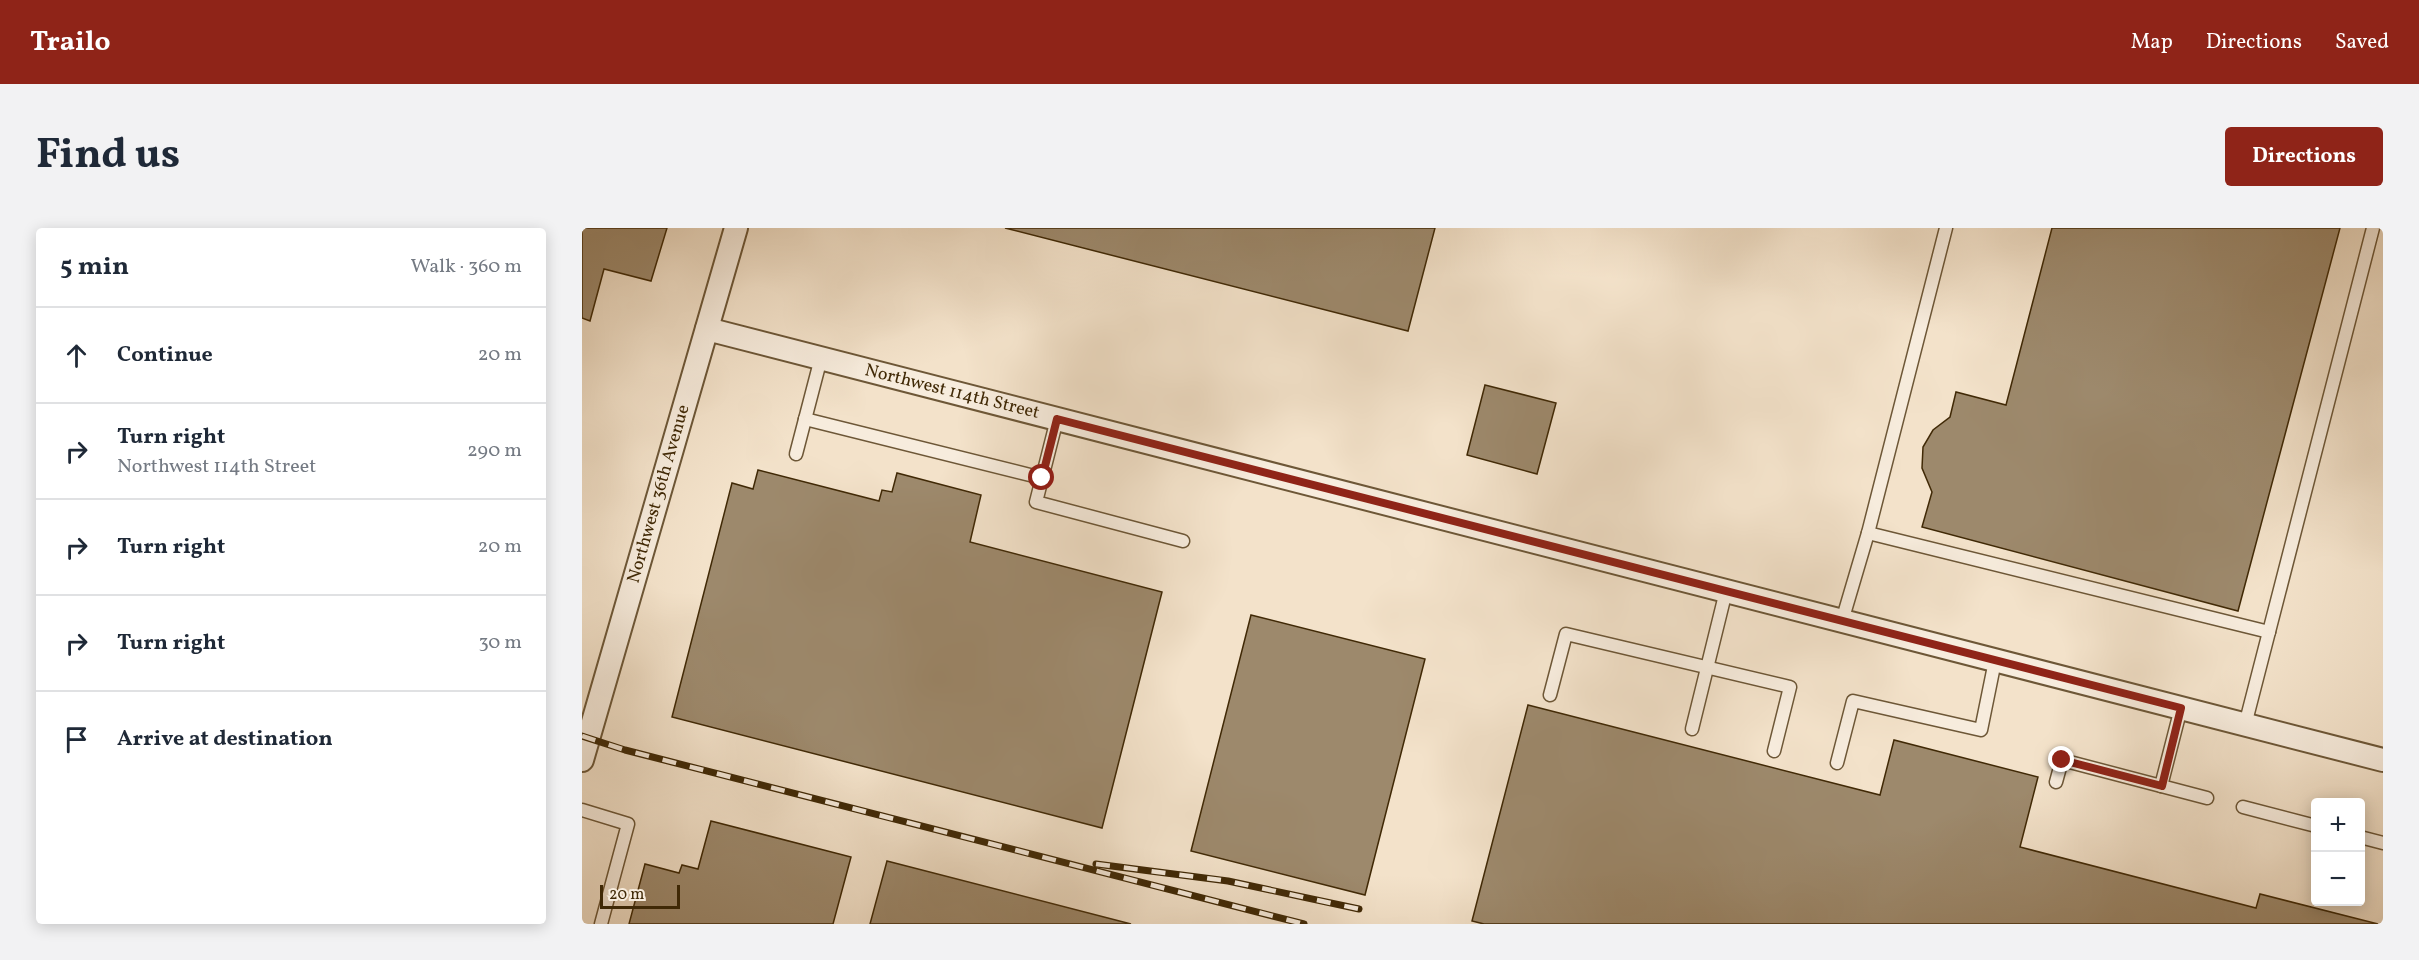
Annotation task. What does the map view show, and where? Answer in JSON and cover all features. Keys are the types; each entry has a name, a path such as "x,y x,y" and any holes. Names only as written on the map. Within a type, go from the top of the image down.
{"street":[{"name":"Northwest 36th Avenue","path":"582,760 736,228"},
{"name":"Northwest 114th Street","path":"707,329 2383,760"}],"lane":[{"path":"1842,621 1868,533 1946,228"},
{"path":"2245,725 2373,228"},
{"path":"796,454 821,358"},
{"path":"805,419 1042,478"},
{"path":"1057,419 1036,502 1183,541"},
{"path":"1868,533 2269,632"},
{"path":"1692,729 1726,591"},
{"path":"1550,695 1566,634 1790,687 1774,751"},
{"path":"1837,763 1853,701 1981,730 1995,661"},
{"path":"2162,786 2181,708"},
{"path":"2056,783 2062,760 2206,798"},
{"path":"2243,807 2311,825"},
{"path":"582,810 628,824 601,924"},
{"path":"2365,838 2383,843"}],"building":[{"path":"582,228 667,228 651,281 604,269 590,321 582,318"},
{"path":"1005,228 1435,228 1408,331"},
{"path":"2052,228 2340,228 2238,611 1922,527 1932,492 1922,468 1923,447 1933,430 1950,417 1956,392 2006,405"},
{"path":"1485,385 1556,403 1537,474 1467,455"},
{"path":"758,470 879,501 882,490 892,492 897,473 981,495 970,542 1162,592 1102,828 672,717 732,483 753,489"},
{"path":"1251,615 1425,659 1365,895 1191,851"},
{"path":"1528,705 1880,795 1894,740 2038,777 2020,847 2256,908 2260,894 2378,924 1484,924 1472,921"},
{"path":"711,821 851,857 833,924 629,924 645,864 679,873 682,865 698,869"},
{"path":"887,861 1131,924 870,924"}],"railway":[{"path":"582,736 625,750 1304,924"},
{"path":"1096,864 1228,881 1359,909"}],"route":[{"path":"1042,478 1057,419 2181,708 2162,786 2062,760"}]}
